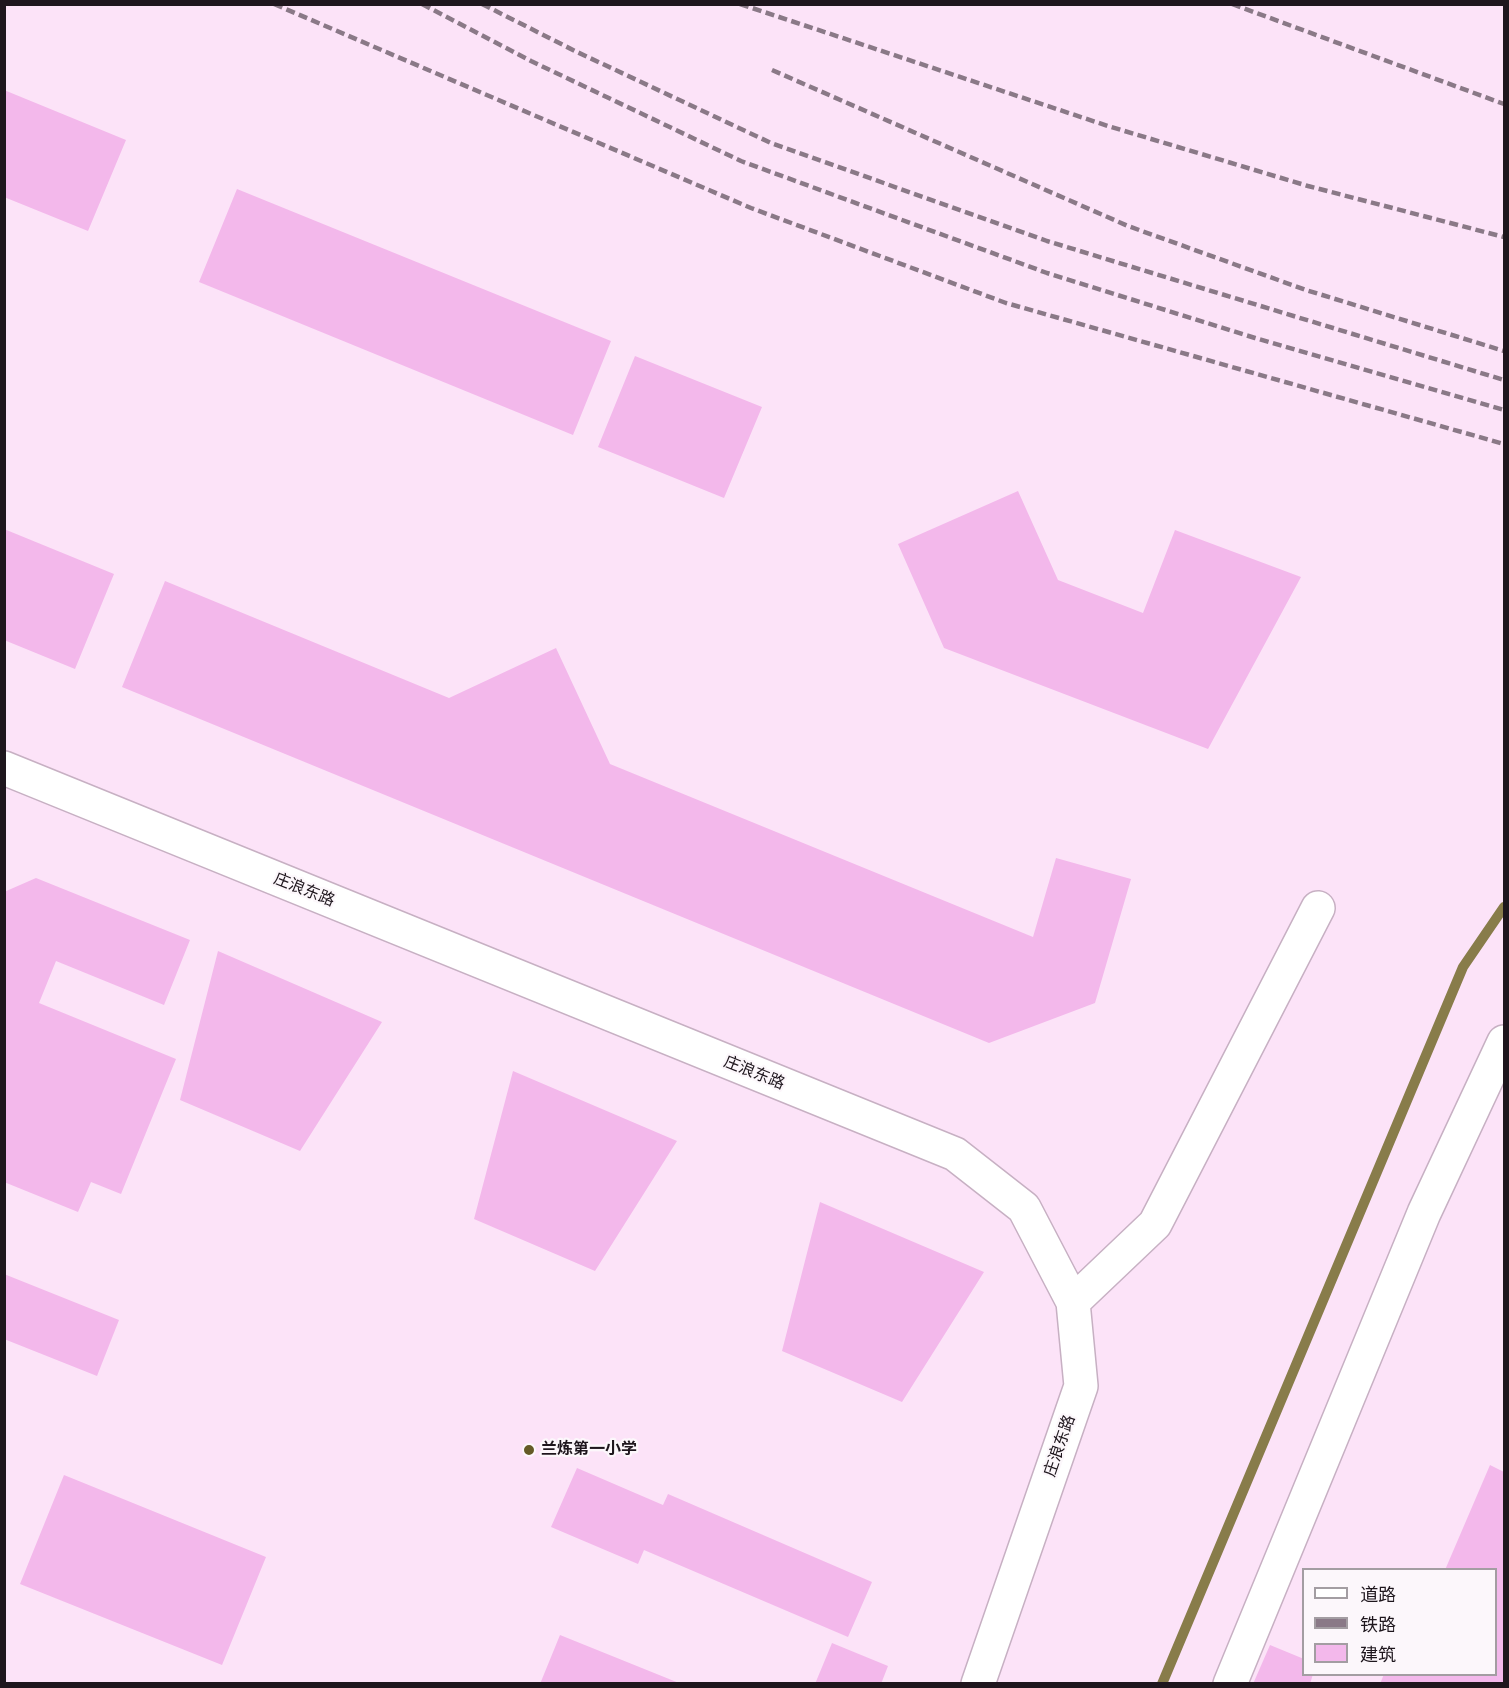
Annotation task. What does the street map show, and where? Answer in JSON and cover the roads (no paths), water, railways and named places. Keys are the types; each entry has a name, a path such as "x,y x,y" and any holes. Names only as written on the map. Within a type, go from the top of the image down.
{"street":[{"name":"庄浪东路","path":"4,768 955,1154 1024,1208 1073,1302 1081,1386 978,1683"},
{"path":"1073,1302 1155,1224 1318,908"},
{"path":"1230,1683 1424,1213 1504,1042"}],"waterway":[{"path":"1162,1684 1463,967 1504,907"}],"railway":[{"path":"274,4 751,208 1006,303 1504,444"},
{"path":"422,4 531,61 741,161 1047,273 1255,338 1504,410"},
{"path":"482,4 575,51 771,143 1047,241 1504,380"},
{"path":"740,4 1108,126 1308,186 1504,237"},
{"path":"1232,4 1504,104"},
{"path":"772,70 1128,226 1306,290 1504,351"}],"place":[{"name":"兰炼第一小学","path":"529,1450"}]}
